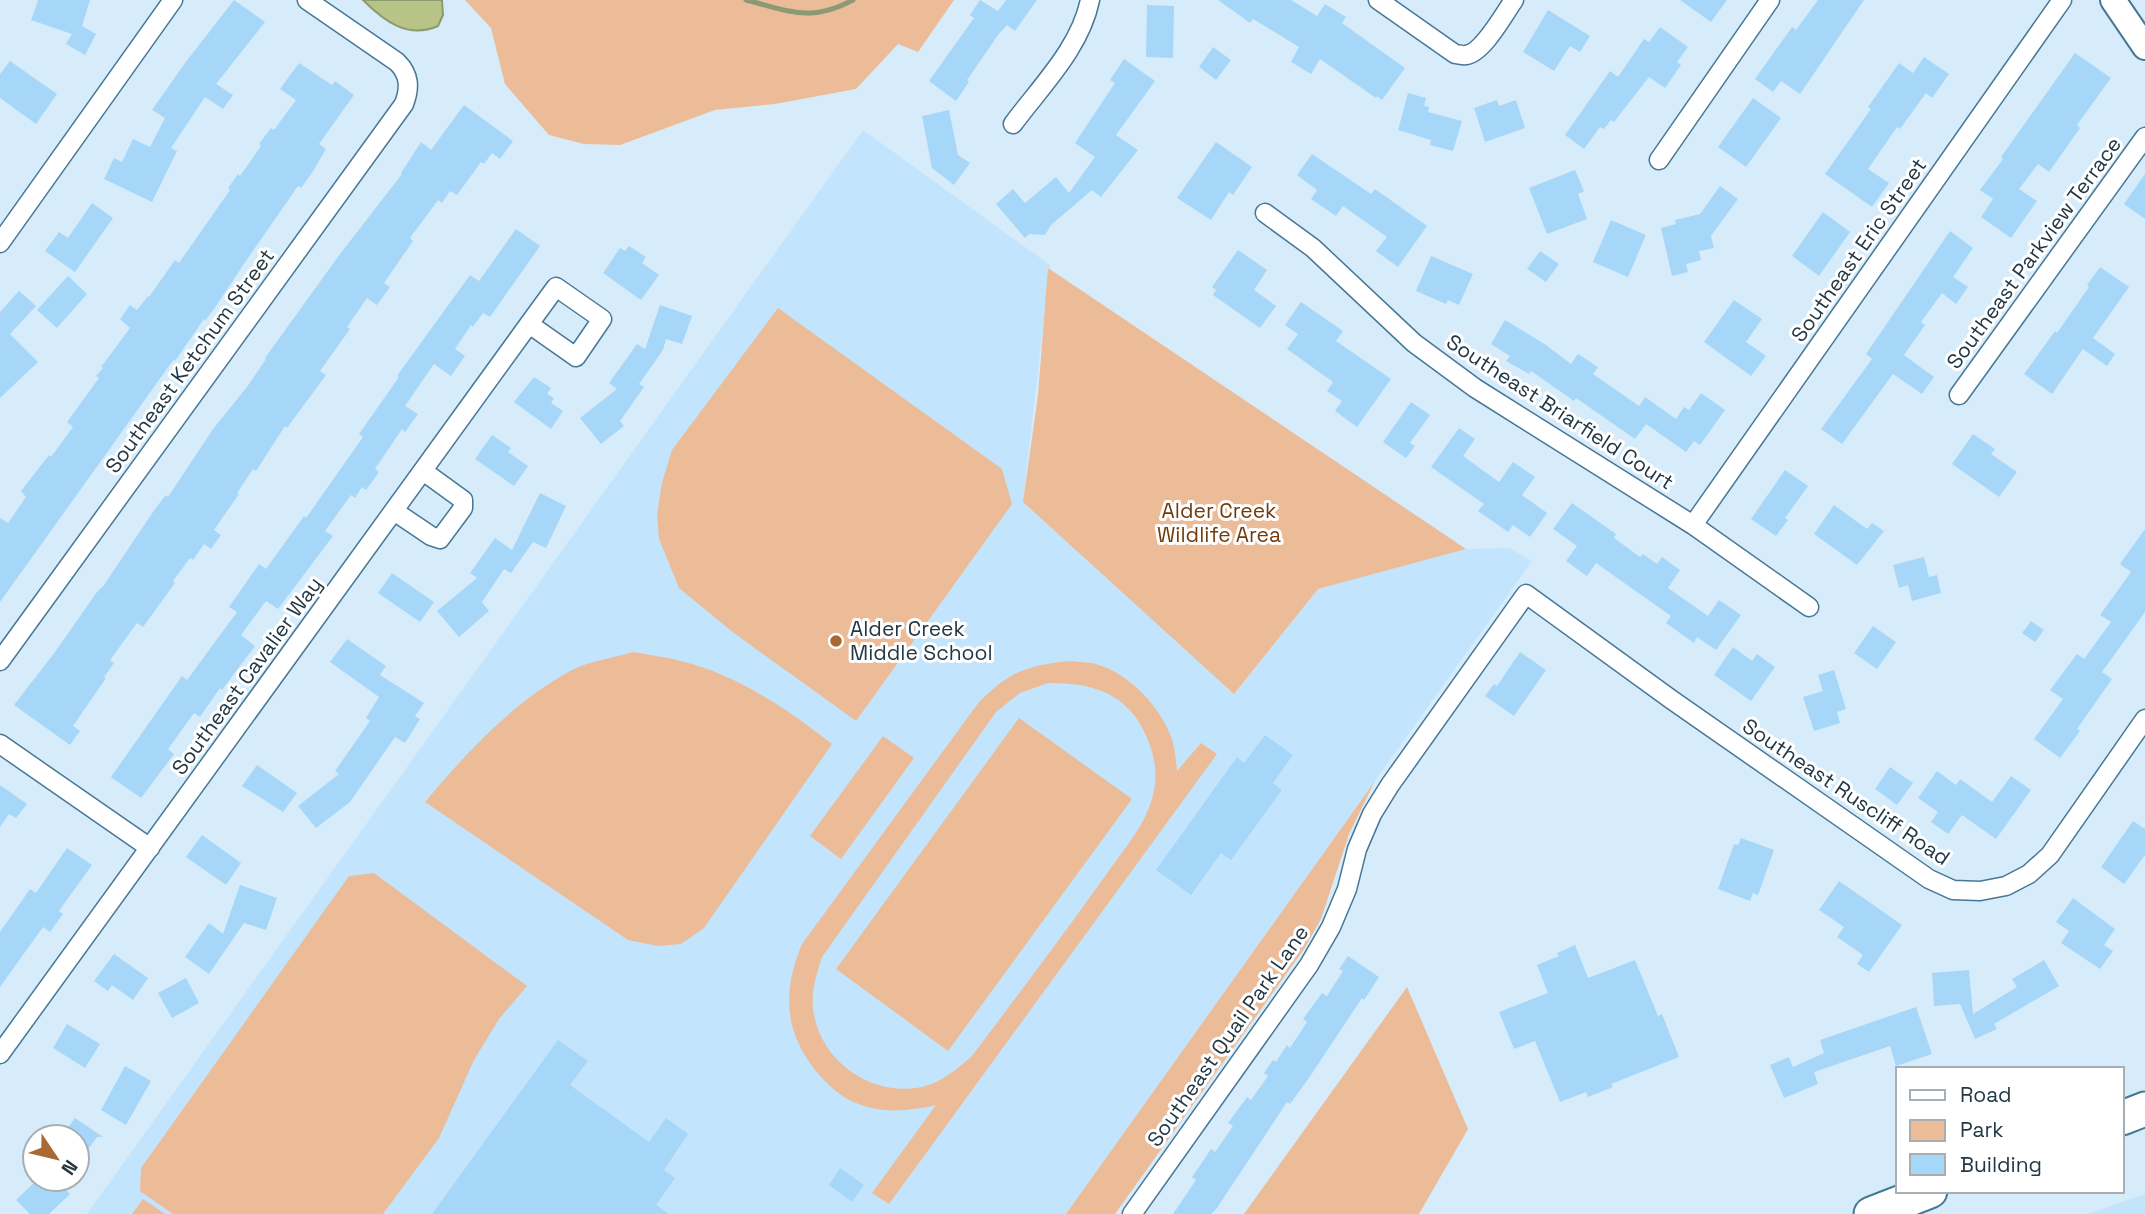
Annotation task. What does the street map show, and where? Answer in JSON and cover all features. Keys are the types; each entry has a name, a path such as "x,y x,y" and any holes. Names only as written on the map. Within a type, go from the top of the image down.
{"highway":[{"path":"2124,1117 2145,1109"},
{"path":"1871,1214 1925,1193"}],"street":[{"path":"0,243 173,0"},
{"name":"Southeast Ketchum Street","path":"0,661 404,104 408,85 404,69 307,0"},
{"path":"1013,124 1072,46 1086,19 1090,0"},
{"path":"1378,0 1455,54 1468,55 1477,51 1514,0"},
{"path":"1659,160 1770,0"},
{"name":"Southeast Eric Street","path":"1693,525 2062,0"},
{"path":"2113,0 2145,47"},
{"name":"Southeast Parkview Terrace","path":"1959,395 2145,137"},
{"name":"Southeast Briarfield Court","path":"1265,213 1313,248 1414,343 1475,388 1693,525 1809,607"},
{"name":"Southeast Cavalier Way","path":"0,1054 529,324"},
{"path":"394,511 431,536 440,539 463,508 463,500 423,471"},
{"name":"Southeast Ruscliff Road","path":"1526,594 1928,879 1953,890 1980,891 2006,886 2029,874 2050,855 2145,719"},
{"name":"Southeast Quail Park Lane","path":"1132,1214 1309,965 1331,927 1347,889 1357,849 1372,814 1526,594"},
{"path":"0,744 150,848"}],"shaded area":[{"path":"363,0 442,0 443,15 438,26 417,31 388,21"},
{"name":"Alder Creek Middle School","path":"863,130 1050,265 1023,502 1235,693 1318,589 1466,549 1509,548 1532,561 1066,1214 87,1214"},
{"path":"2145,1194 2145,1214 2087,1214"}],"green space":[{"path":"465,0 954,0 918,52 898,44 856,89 775,104 715,110 620,145 584,144 549,135 505,84 491,28"},
{"name":"Alder Creek Wildlife Area","path":"1048,268 1466,549 1318,589 1234,694 1023,502 1038,395"},
{"path":"778,308 1002,469 1012,504 856,721 734,633 679,588 659,539 657,515 662,483 672,450"},
{"path":"633,652 702,667 742,684 797,718 832,744 704,928 681,944 658,946 628,940 425,802 492,729 530,697 572,670"},
{"path":"1069,661 1096,664 1132,683 1152,703 1167,727 1173,743 1177,771 1201,743 1217,754 889,1204 872,1193 936,1105 906,1110 876,1109 850,1100 824,1080 804,1054 792,1024 789,993 796,961 802,944 979,702 1010,677 1030,668","holes":["1048,683 1086,686 1108,694 1119,700 1137,719 1150,746 1155,765 1155,785 1150,806 1128,845 972,1056 943,1078 922,1087 904,1089 869,1082 839,1062 819,1033 814,1015 813,992 822,957 996,712 1020,693"]},
{"path":"1019,718 1132,799 948,1051 836,969"},
{"path":"883,736 914,758 841,859 810,836"},
{"path":"1375,781 1349,834 1321,919 1304,949 1115,1214 1066,1214"},
{"path":"374,873 527,986 499,1019 474,1060 439,1138 383,1214 173,1214 140,1191 141,1168 349,876"},
{"path":"1407,987 1468,1129 1419,1214 1244,1214"},
{"path":"143,1199 165,1214 132,1214"}],"building":[{"path":"38,0 90,0 82,26 96,34 85,55 66,44 72,34 31,20"},
{"path":"234,0 265,22 216,84 233,95 223,109 205,97 171,148 177,151 152,202 104,179 114,158 122,162 133,139 150,147 165,118 152,110"},
{"path":"980,0 998,11 1006,0 1037,0 1015,31 1007,25 998,35 956,101 929,81 974,18 970,15"},
{"path":"1218,0 1291,0 1317,16 1325,4 1346,17 1342,23 1405,68 1382,100 1377,96 1376,98 1320,59 1311,74 1291,62 1299,47 1253,19 1250,23"},
{"path":"1680,0 1727,0 1711,22"},
{"path":"1818,0 1864,0 1800,94 1781,81 1773,92 1755,79 1792,27 1796,30"},
{"path":"1147,5 1174,6 1173,58 1146,57"},
{"path":"1548,10 1590,36 1580,52 1570,46 1554,71 1523,52"},
{"path":"1660,27 1688,47 1677,62 1681,65 1665,88 1649,77 1614,122 1611,120 1604,129 1600,127 1584,149 1565,135 1610,71 1618,77 1644,39 1649,42"},
{"path":"1213,47 1231,60 1216,80 1199,67"},
{"path":"2075,53 2111,78 2077,125 2080,128 2049,172 2038,164 2019,189 2037,201 2011,238 1981,217 1993,199 1980,190"},
{"path":"1924,57 1949,74 1932,98 1926,93 1900,129 1897,127 1868,169 1889,183 1872,207 1825,174 1871,109 1868,107 1899,63 1913,73"},
{"path":"1124,59 1155,81 1116,135 1138,150 1101,197 1092,190 1051,225 1045,235 1029,234 1025,238 996,204 1013,189 1025,203 1056,177 1069,193 1095,157 1075,143 1115,83 1110,80"},
{"path":"10,61 57,94 36,124 0,98 0,74"},
{"path":"299,63 332,85 335,81 354,95 319,144 326,149 312,173 301,188 298,186 216,306 175,361 174,359 0,602 0,518 8,523 26,497 21,491 73,427 67,422 99,378 96,376 103,368 101,367 130,328 120,319 130,305 137,310 175,260 179,263 230,190 228,188 261,146 259,144 271,128 274,130 296,100 280,89"},
{"path":"1408,93 1426,98 1424,106 1429,107 1428,112 1462,121 1453,151 1430,145 1431,140 1398,130"},
{"path":"1753,98 1781,118 1746,167 1718,147"},
{"path":"1497,100 1499,106 1516,100 1525,128 1485,142 1474,108"},
{"path":"464,105 513,141 500,159 492,153 484,164 481,162 457,195 450,191 442,203 438,200 410,238 413,241 384,283 390,287 377,305 367,298 347,327 350,329 320,371 326,375 287,428 285,426 256,471 253,469 214,530 221,535 211,549 204,544 193,560 190,558 143,627 137,623 110,660 114,663 104,677 106,678 73,726 80,731 70,745 14,705 104,585 155,509 166,495 168,497 213,429 247,387 340,254 402,174 421,142 431,150"},
{"path":"949,110 958,155 970,163 954,185 932,168 922,116"},
{"path":"1216,142 1252,167 1233,195 1229,192 1211,220 1177,198"},
{"path":"1312,154 1371,194 1375,189 1427,226 1398,267 1376,251 1387,237 1343,206 1336,216 1311,199 1317,190 1297,175"},
{"path":"1575,170 1584,191 1578,194 1587,219 1547,234 1529,188"},
{"path":"2145,174 2145,219 2124,204"},
{"path":"1720,186 1738,199 1711,236 1714,248 1699,251 1701,260 1686,264 1688,272 1672,276 1661,228 1676,224 1675,220 1700,214"},
{"path":"92,203 113,218 75,272 45,251 59,232 68,238"},
{"path":"1823,212 1850,232 1819,276 1792,256"},
{"path":"1611,220 1646,235 1628,277 1593,262"},
{"path":"516,229 540,246 490,317 483,313 473,327 471,325 455,349 465,356 451,376 434,364 405,406 418,414 405,432 402,429 375,469 379,472 366,490 362,487 355,498 351,495 325,531 333,536 278,609 266,601 241,635 255,646 200,717 194,713 168,749 174,754 141,798 111,777 182,676 187,680 237,612 229,607 259,564 266,569 304,516 306,518 363,437 359,434 399,377 397,376 470,275 479,281"},
{"path":"1950,231 1973,248 1953,277 1968,287 1956,304 1942,293 1921,322 1925,325 1904,355 1934,377 1922,394 1893,374 1842,444 1821,429 1872,359 1866,354"},
{"path":"629,246 646,257 642,263 659,275 641,300 603,273 620,248 625,251"},
{"path":"1238,250 1267,270 1254,290 1276,306 1260,328 1213,295 1216,290 1212,287"},
{"path":"1540,251 1559,264 1546,282 1527,269"},
{"path":"1431,256 1473,274 1459,305 1448,300 1446,304 1416,291"},
{"path":"2100,267 2129,287 2093,338 2115,354 2107,366 2083,349 2052,394 2024,374 2055,331 2057,333"},
{"path":"68,276 87,294 57,328 37,310"},
{"path":"19,291 36,306 10,334 38,362 0,398 0,312"},
{"path":"1734,300 1762,319 1746,342 1766,356 1751,376 1704,342"},
{"path":"1301,302 1343,331 1336,341 1391,379 1357,427 1335,411 1342,401 1327,391 1333,382 1287,349 1298,334 1285,325"},
{"path":"660,305 692,316 682,344 666,339 663,350 639,384 644,387 620,421 624,426 601,444 580,418 617,389 609,383 637,344 645,349"},
{"path":"1505,320 1571,364 1578,354 1598,367 1593,374 1639,406 1645,397 1676,419 1684,407 1689,410 1701,393 1725,410 1700,445 1694,441 1686,452 1646,424 1635,439 1576,398 1574,401 1531,371 1529,374 1506,361 1510,356 1491,344"},
{"path":"534,377 551,388 547,394 554,398 551,403 563,411 551,429 514,402"},
{"path":"1411,402 1430,415 1410,443 1415,446 1406,458 1383,442"},
{"path":"1459,428 1475,439 1463,456 1499,482 1513,462 1535,477 1522,495 1547,513 1530,537 1513,525 1508,532 1478,511 1484,504 1431,467"},
{"path":"1973,434 1995,449 1991,454 2017,472 1999,497 1952,464"},
{"path":"492,435 511,448 508,452 528,466 514,486 475,459"},
{"path":"1785,470 1808,486 1785,518 1788,520 1776,536 1751,519"},
{"path":"540,493 566,506 546,548 533,542 511,573 504,569 482,602 489,611 459,637 437,611 477,578 470,573 495,538 512,550"},
{"path":"1572,503 1616,534 1614,538 1640,557 1643,554 1657,564 1662,557 1680,570 1668,588 1708,616 1719,600 1741,615 1716,650 1697,637 1694,643 1666,623 1671,616 1596,563 1587,576 1566,561 1577,546 1553,529"},
{"path":"1834,505 1867,529 1872,523 1884,531 1857,565 1814,534"},
{"path":"2145,529 2145,612 2102,672 2112,679 2060,758 2034,739 2063,699 2050,690 2077,654 2084,659 2111,622 2100,615 2131,572 2120,564"},
{"path":"1924,557 1929,577 1937,575 1941,593 1912,601 1908,585 1899,588 1893,565"},
{"path":"392,573 434,602 420,622 378,593"},
{"path":"2031,621 2044,630 2035,642 2022,633"},
{"path":"1873,626 1896,642 1877,669 1854,653"},
{"path":"347,639 386,666 380,675 424,703 415,716 420,719 405,743 395,737 350,802 316,828 298,806 339,774 335,771 370,721 366,718 379,697 330,662"},
{"path":"1733,647 1752,661 1757,654 1775,667 1751,701 1714,675"},
{"path":"1520,652 1546,670 1514,716 1485,696 1494,684 1497,686"},
{"path":"1834,670 1846,709 1837,712 1840,723 1814,731 1803,697 1823,691 1818,675"},
{"path":"1265,735 1293,755 1273,783 1282,790 1231,860 1221,853 1191,895 1156,870 1237,757 1244,763"},
{"path":"257,765 297,793 283,812 242,786"},
{"path":"1890,767 1913,783 1897,805 1875,789"},
{"path":"1937,771 1956,785 1960,779 1992,802 2011,776 2031,790 1996,839 1962,815 1948,834 1931,822 1938,812 1918,798"},
{"path":"0,785 27,804 16,818 9,814 0,827"},
{"path":"2133,821 2145,829 2145,855 2124,884 2101,867"},
{"path":"202,835 241,863 226,885 186,857"},
{"path":"1741,838 1774,850 1758,895 1753,893 1750,901 1718,889 1734,844 1738,845"},
{"path":"67,848 92,865 59,911 63,914 50,932 43,927 0,987 0,932 30,889 36,893"},
{"path":"1839,881 1902,925 1869,972 1857,964 1863,955 1837,937 1844,927 1819,910"},
{"path":"240,885 277,898 266,930 244,923 209,974 185,957 209,923 223,934"},
{"path":"2073,898 2115,929 2104,945 2113,951 2100,969 2061,943 2069,931 2056,922"},
{"path":"1575,945 1588,978 1635,960 1658,1016 1662,1014 1679,1057 1611,1084 1613,1087 1588,1097 1586,1092 1560,1102 1535,1041 1514,1049 1499,1012 1548,993 1537,965 1559,956 1557,953"},
{"path":"114,954 148,978 133,1000 112,985 108,991 94,981"},
{"path":"1348,956 1379,977 1364,1000 1362,998 1290,1104 1287,1102 1217,1208 1211,1214 1173,1214 1196,1180 1192,1177 1211,1149 1215,1152 1233,1126 1228,1123 1247,1097 1251,1100 1268,1076 1264,1073 1273,1060 1276,1062 1287,1045 1290,1048 1307,1022 1303,1019 1322,993 1327,996 1343,971 1339,969"},
{"path":"2044,960 2059,986 1994,1024 1997,1029 1975,1039 1960,1004 1934,1006 1932,973 1969,970 1973,1014 2017,987 2012,979"},
{"path":"186,978 199,1003 172,1018 158,993"},
{"path":"1916,1007 1932,1054 1896,1066 1890,1046 1814,1072 1818,1084 1784,1098 1770,1065 1789,1057 1793,1067 1824,1053 1820,1040"},
{"path":"67,1024 100,1044 85,1068 53,1048"},
{"path":"558,1040 588,1061 570,1085 649,1142 666,1118 688,1134 664,1170 675,1178 656,1205 669,1214 432,1214"},
{"path":"125,1066 151,1081 126,1125 101,1110"},
{"path":"91,1129 103,1137 97,1137 91,1145"},
{"path":"840,1168 864,1185 852,1202 829,1185"},
{"path":"23,1193 70,1194 49,1214 30,1214 16,1200"}],"waterway":[{"path":"746,0 800,13 824,11 853,0"}],"place":[{"name":"Alder Creek Middle School","path":"836,641"}]}
